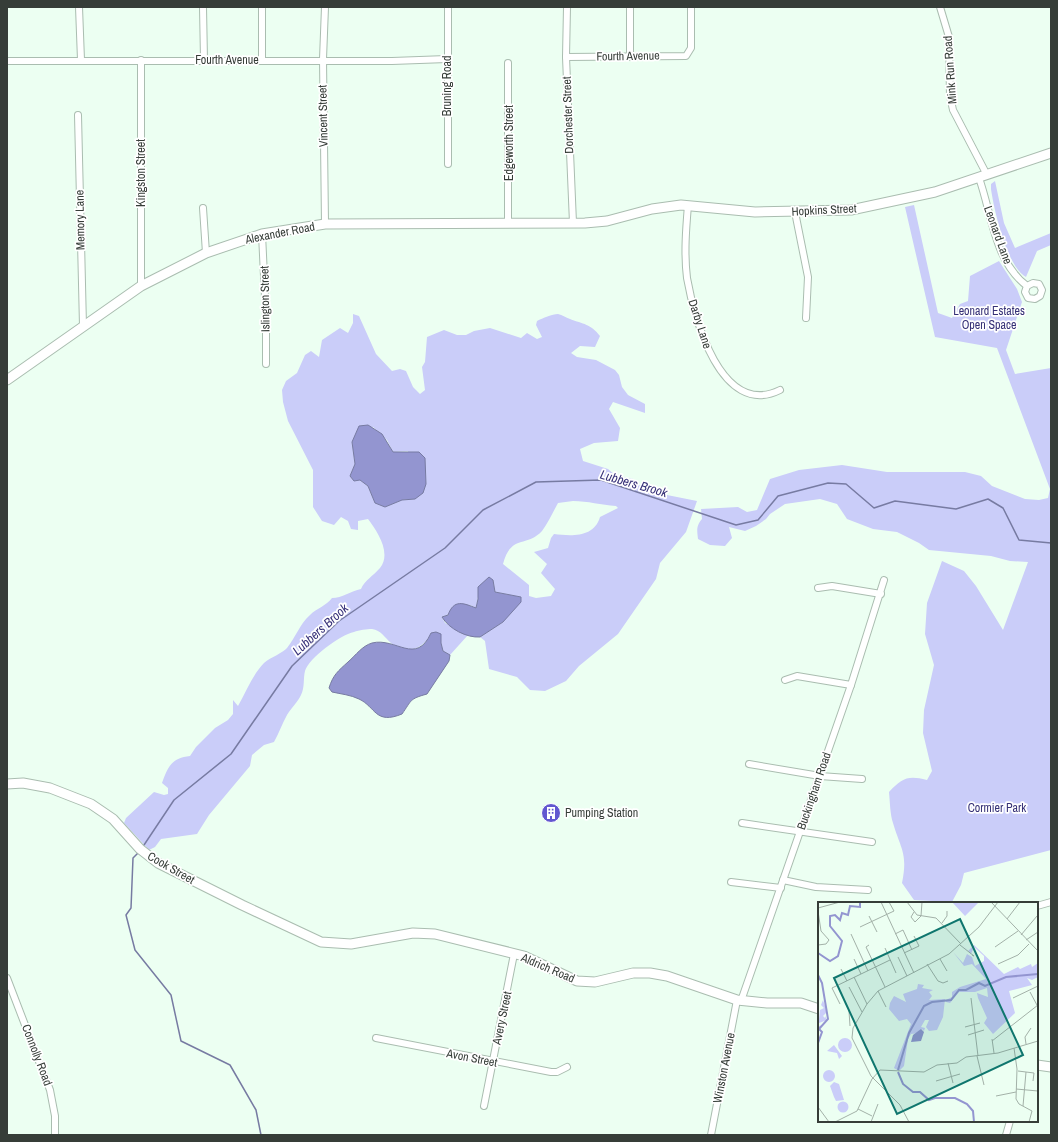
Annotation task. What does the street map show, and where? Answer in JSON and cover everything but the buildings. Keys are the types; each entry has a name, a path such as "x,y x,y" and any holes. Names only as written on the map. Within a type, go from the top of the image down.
{"street":[{"path":"79,7 81,60"},
{"path":"203,7 204,60"},
{"path":"262,7 262,60"},
{"name":"Vincent Street","path":"325,7 323,59 325,224"},
{"name":"Bruning Road","path":"448,7 448,164"},
{"name":"Dorchester Street","path":"567,7 566,57 573,223"},
{"path":"630,7 630,57"},
{"name":"Fourth Avenue","path":"566,57 684,56 689,54 691,48 691,7"},
{"name":"Mink Run Road","path":"940,7 949,37 950,96 953,110 983,176"},
{"name":"Fourth Avenue","path":"7,61 323,59 392,61 447,59"},
{"name":"Kingston Street","path":"141,60 141,286"},
{"name":"Edgeworth Street","path":"508,63 508,223"},
{"name":"Memory Lane","path":"78,115 83,326"},
{"name":"Hopkins Street","path":"592,223 623,218 660,208 688,205 745,211 796,212 866,208 922,196 1051,153"},
{"name":"Leonard Lane","path":"983,176 990,221 1006,261 1014,274 1027,286"},
{"name":"Darby Lane","path":"688,205 685,253 687,278 696,314 712,358 719,370 739,388 762,395 780,390"},
{"path":"203,208 206,253"},
{"path":"796,212 808,277 806,318"},
{"name":"Alexander Road","path":"7,380 141,286 206,253 262,234 325,224 592,223"},
{"name":"Islington Street","path":"262,234 266,318 266,364"},
{"name":"Buckingham Road","path":"739,1000 781,888 820,776 881,594 884,580"},
{"path":"818,588 832,586 881,594"},
{"path":"785,680 796,676 851,685"},
{"path":"749,764 820,776 862,779"},
{"name":"Cook Street","path":"7,784 23,783 50,788 91,804 113,819 140,849 158,863 249,909 321,942"},
{"path":"742,823 801,830 872,842"},
{"path":"783,880 816,887 868,890"},
{"path":"731,882 781,888"},
{"path":"1038,906 1051,902"},
{"name":"Aldrich Road","path":"321,942 352,944 413,933 424,933 528,958 578,981 595,982 633,973 650,973 667,976 739,1000 767,1003 801,1003 818,1009"},
{"name":"Avery Street","path":"484,1106 514,954"},
{"name":"Connolly Road","path":"7,978 50,1090 54,1109 55,1135"},
{"name":"Winston Avenue","path":"711,1135 739,1000"},
{"name":"Avon Street","path":"376,1038 553,1073 567,1067"},
{"path":"1038,1065 1051,1067"},
{"path":"1006,1135 1010,1122"}],"green space":[{"name":"Leonard Estates Open Space","path":"995,181 1004,223 1015,248 1051,233 1051,245 1037,251 1026,277 1019,271 1013,262 1002,237 991,189 991,184"},
{"name":"Cormier Park","path":"914,205 938,313 952,318 960,304 968,301 970,276 999,261 1017,289 1022,302 1006,350 1015,374 1051,368 1051,850 964,873 961,885 952,902 914,900 902,883 904,858 890,808 889,792 898,784 910,778 927,780 932,771 923,733 924,710 934,665 925,634 927,603 942,561 964,571 976,586 1003,630 1028,562 1010,561 991,556 929,550 897,532 873,529 847,519 837,504 820,499 785,504 756,526 745,531 729,527 732,538 725,546 710,545 698,539 697,533 697,528 702,519 701,509 738,507 747,512 757,510 770,479 799,470 842,465 887,472 965,472 981,476 992,486 1025,499 1039,500 1048,498 1050,489 997,348 935,337 905,207"},
{"path":"353,314 359,316 376,354 392,371 400,369 406,371 413,387 420,394 425,390 422,367 425,362 427,337 444,330 457,335 466,335 474,331 490,328 521,338 527,333 537,339 542,337 536,325 537,321 550,315 558,314 590,327 600,336 595,347 580,346 571,353 577,357 596,360 615,370 619,375 622,387 628,395 645,404 645,413 613,402 609,409 620,428 618,441 594,443 580,449 583,461 608,469 615,475 633,479 639,485 662,494 697,501 686,532 660,563 656,579 618,634 579,666 566,681 545,691 530,690 517,677 489,669 485,641 480,637 503,622 521,597 495,592 493,580 479,591 476,608 470,605 442,617 445,623 468,635 450,655 443,651 441,639 431,633 428,639 419,647 408,650 396,647 380,633 372,629 356,631 333,642 312,660 305,671 301,695 287,715 274,742 264,745 252,755 250,766 209,815 197,834 161,839 155,847 149,850 124,823 126,818 154,792 164,795 168,794 168,788 162,783 166,772 172,764 179,759 190,756 196,747 215,728 228,720 233,714 233,700 238,706 260,667 287,648 310,615 332,598 361,589 380,568 383,562 384,549 382,542 368,519 358,521 358,530 351,529 348,521 341,517 334,525 322,521 313,507 313,470 288,421 283,402 282,390 286,381 297,373 305,355 311,351 319,357 322,340 340,328 348,333 353,323","holes":["373,427 387,440 393,452 408,451 415,499 402,500 385,507 375,503 368,486 360,480 354,481 350,476 355,464 352,442","573,501 616,506 618,508 600,517 593,529 574,535 554,534 548,548 534,552 547,564 541,573 555,589 551,596 536,598 529,596 529,585 503,564 506,555 515,545 536,536 542,531 558,503"]}],"shaded area":[{"path":"368,425 382,434 393,452 419,452 425,458 426,484 423,493 415,499 402,500 385,507 375,503 368,486 360,480 354,481 350,476 355,464 352,442 359,426"},
{"path":"489,577 493,580 495,592 521,597 521,602 503,622 480,637 470,636 454,629 442,617 448,615 450,610 456,604 463,604 476,608 478,587"},
{"path":"436,632 441,634 443,651 450,655 449,661 427,694 417,697 412,701 402,714 393,717 381,716 365,702 332,692 329,688 334,676 368,644 381,642 405,648 419,648 425,643 431,633"}],"waterway":[{"name":"Lubbers Brook","path":"144,845 174,800 231,754 292,666 339,621 445,548 483,510 536,482 601,480 736,525 758,520 778,496 828,483 846,484 874,508 895,501 956,509 988,499 1003,508 1019,540 1051,543"},
{"name":"Lubbers Brook","path":"138,853 133,858 131,908 126,915 135,950 171,995 181,1041 230,1065 256,1110 261,1135"}],"place":[{"name":"Pumping Station","path":"551,813"}]}
